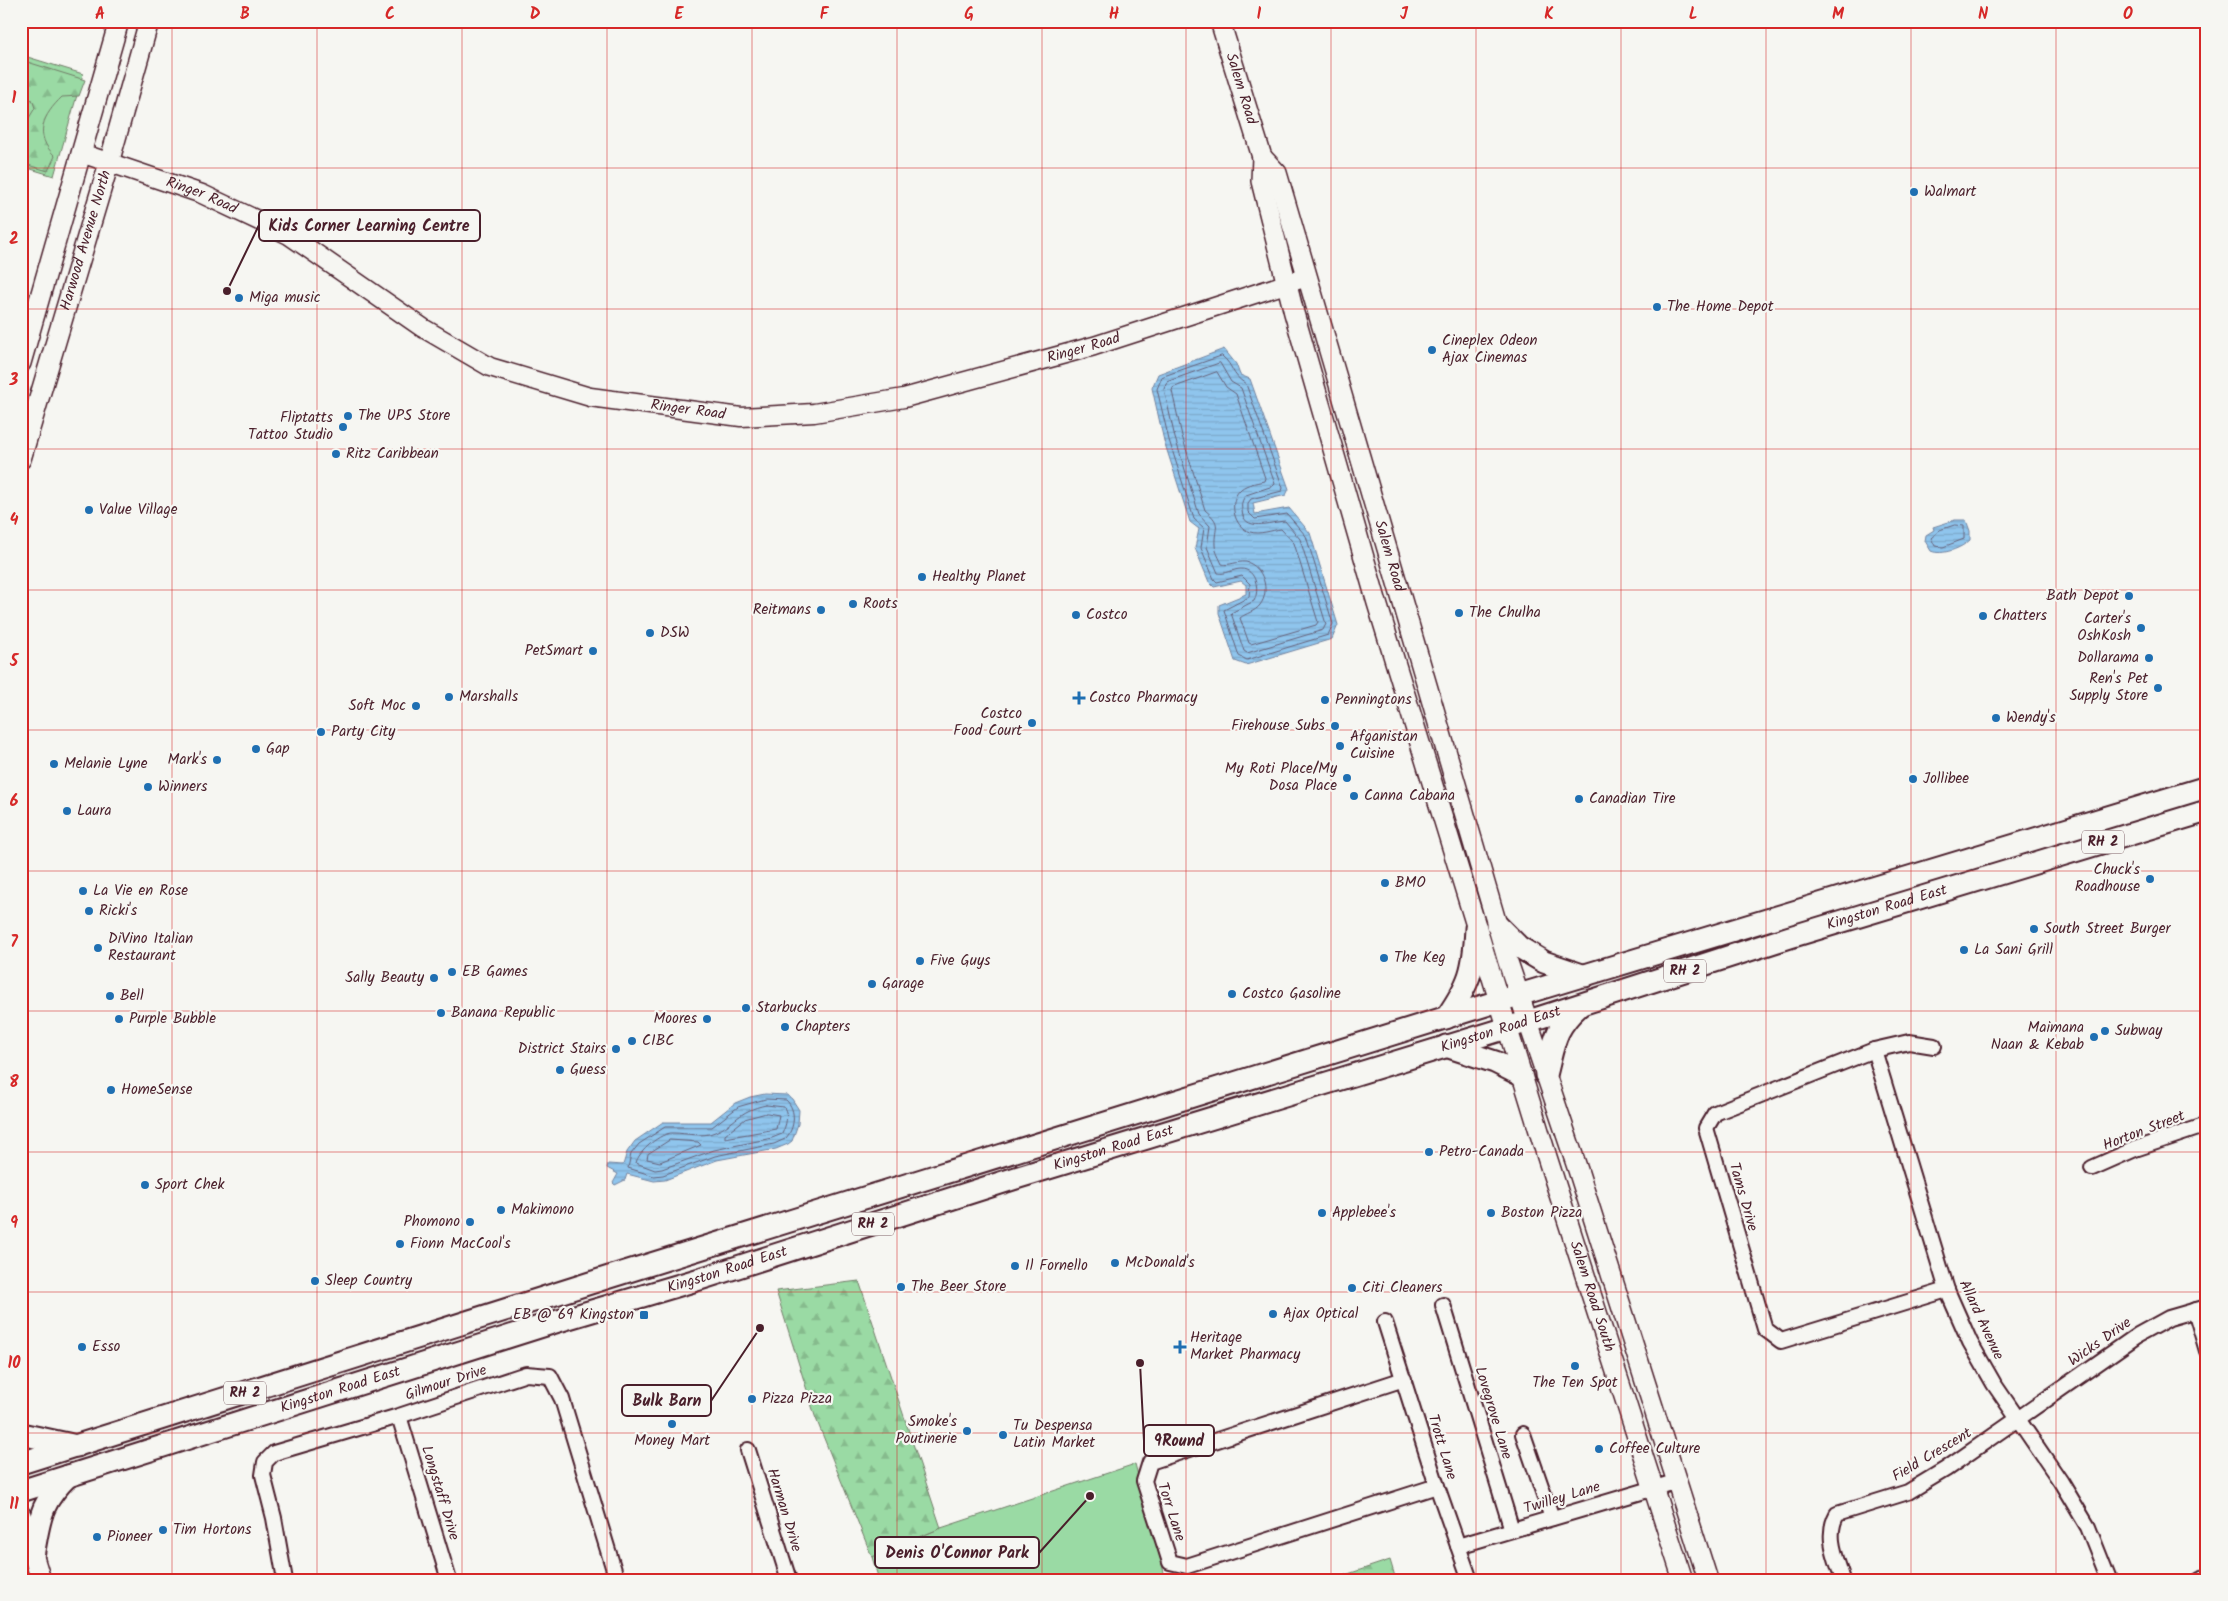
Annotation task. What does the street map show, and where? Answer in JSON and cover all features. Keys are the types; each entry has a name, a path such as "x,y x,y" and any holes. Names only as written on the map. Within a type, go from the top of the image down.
{"main road":[{"name":"Harwood Avenue North","path":"21,363 119,21"},
{"name":"Harwood Avenue North","path":"21,459 110,162 149,21"},
{"name":"Salem Road","path":"1220,21 1262,157 1261,180 1286,283 1377,603 1486,926 1508,962"},
{"name":"Salem Road","path":"1262,157 1276,173 1307,278 1486,926"},
{"name":"Kingston Road East","path":"21,1463 606,1278 1499,1001 2207,787"},
{"name":"Kingston Road East","path":"21,1491 555,1322 700,1279 1028,1174 1507,1028 1790,937 2207,811"},
{"path":"1446,1018 1463,993 1486,926 1544,962 1586,976"},
{"name":"Salem Road South","path":"1486,926 1499,1001 1521,1075 1683,1580"},
{"name":"Salem Road South","path":"1508,962 1708,1580"},
{"path":"1546,1075 1555,1038 1564,1019 1580,1004"},
{"path":"1446,1046 1490,1060 1521,1075"},
{"path":"21,1434 77,1446"},
{"path":"33,1556 41,1512 53,1490 68,1476"},
{"path":"21,1515 41,1580"}],"street":[{"name":"Ringer Road","path":"81,153 202,194 289,235 423,328 490,367 590,397 731,416 814,413 904,398 1094,346 1286,283 1307,278"},
{"name":"Tams Drive","path":"1934,1046 1909,1042 1874,1050 1715,1113 1706,1128 1765,1329 1781,1341 1947,1290"},
{"name":"Allard Avenue","path":"1874,1050 1947,1290 1970,1342 1994,1384 2062,1482 2088,1527 2109,1580"},
{"name":"Horton Street","path":"2092,1168 2135,1149 2207,1125"},
{"name":"Lovegrove Lane","path":"1443,1305 1512,1530"},
{"name":"Wicks Drive","path":"2018,1419 2138,1335 2169,1318 2201,1308"},
{"path":"2201,1308 2207,1351"},
{"name":"Trott Lane","path":"1386,1322 1436,1486 1470,1580"},
{"name":"Gilmour Drive","path":"285,1580 274,1518 263,1475 265,1462 274,1452 399,1416 526,1374 550,1376 562,1399 617,1580"},
{"name":"Torr Lane","path":"1404,1379 1150,1462 1144,1481 1170,1562 1186,1566 1436,1486"},
{"name":"Longstaff Drive","path":"399,1416 449,1580"},
{"name":"Field Crescent","path":"1844,1580 1832,1543 1830,1526 1837,1514 1908,1492 1946,1469 2018,1419"},
{"path":"1523,1434 1552,1518"},
{"name":"Harman Drive","path":"748,1450 789,1580"},
{"name":"Twilley Lane","path":"1458,1546 1676,1482"},
{"path":"2199,1580 2207,1577"}],"green space":[{"path":"21,55 83,74 54,176 21,166"},
{"path":"21,60 85,80 79,96 62,97 50,111 43,125 44,140 55,156 48,171 21,163 21,131 35,108 32,99 21,108"},
{"path":"859,1281 941,1528 872,1557 815,1416 776,1291"},
{"path":"1135,1464 1166,1580 879,1580 872,1557 941,1528"},
{"path":"1390,1560 1396,1580 1330,1580"}],"water":[{"path":"1224,349 1236,364 1240,375 1250,379 1289,489 1286,495 1253,503 1255,514 1289,508 1310,533 1338,625 1332,639 1246,665 1235,661 1219,613 1219,605 1246,594 1246,585 1241,581 1214,587 1209,582 1195,548 1199,529 1190,522 1164,441 1152,388 1158,374"},
{"path":"1955,520 1966,520 1970,531 1970,540 1952,550 1941,553 1931,551 1925,541 1926,535 1934,530 1933,527"},
{"path":"765,1094 787,1095 799,1110 798,1124 792,1141 788,1144 776,1149 717,1160 665,1180 654,1181 627,1174 625,1180 615,1185 613,1183 618,1174 607,1168 608,1164 623,1165 627,1152 635,1141 663,1122 711,1122 735,1103"}],"place":[{"name":"Walmart","path":"1914,192"},
{"name":"Kids Corner Learning Centre","path":"227,291"},
{"name":"Miga music","path":"239,298"},
{"name":"The Home Depot","path":"1657,307"},
{"name":"Cineplex Odeon Ajax Cinemas","path":"1432,350"},
{"name":"The UPS Store","path":"348,416"},
{"name":"Fliptatts Tattoo Studio","path":"343,427"},
{"name":"Ritz Caribbean","path":"336,454"},
{"name":"Value Village","path":"89,510"},
{"name":"Healthy Planet","path":"922,577"},
{"name":"Bath Depot","path":"2129,596"},
{"name":"Roots","path":"853,604"},
{"name":"Reitmans","path":"821,610"},
{"name":"The Chulha","path":"1459,613"},
{"name":"Costco","path":"1076,615"},
{"name":"Chatters","path":"1983,616"},
{"name":"Carter's OshKosh","path":"2141,628"},
{"name":"DSW","path":"650,633"},
{"name":"PetSmart","path":"593,651"},
{"name":"Dollarama","path":"2149,658"},
{"name":"Ren's Pet Supply Store","path":"2158,688"},
{"name":"Marshalls","path":"449,697"},
{"name":"Costco Pharmacy","path":"1079,698"},
{"name":"Penningtons","path":"1325,700"},
{"name":"Soft Moc","path":"416,706"},
{"name":"Wendy's","path":"1996,718"},
{"name":"Costco Food Court","path":"1032,723"},
{"name":"Firehouse Subs","path":"1335,726"},
{"name":"Party City","path":"321,732"},
{"name":"Afganistan Cuisine","path":"1340,746"},
{"name":"Gap","path":"256,749"},
{"name":"Mark's","path":"217,760"},
{"name":"Melanie Lyne","path":"54,764"},
{"name":"My Roti Place/My Dosa Place","path":"1347,778"},
{"name":"Jollibee","path":"1913,779"},
{"name":"Winners","path":"148,787"},
{"name":"Canna Cabana","path":"1354,796"},
{"name":"Canadian Tire","path":"1579,799"},
{"name":"Laura","path":"67,811"},
{"name":"Chuck's Roadhouse","path":"2150,879"},
{"name":"BMO","path":"1385,883"},
{"name":"La Vie en Rose","path":"83,891"},
{"name":"Ricki's","path":"89,911"},
{"name":"South Street Burger","path":"2034,929"},
{"name":"DiVino Italian Restaurant","path":"98,948"},
{"name":"La Sani Grill","path":"1964,950"},
{"name":"The Keg","path":"1384,958"},
{"name":"Five Guys","path":"920,961"},
{"name":"EB Games","path":"452,972"},
{"name":"Sally Beauty","path":"434,978"},
{"name":"Garage","path":"872,984"},
{"name":"Costco Gasoline","path":"1232,994"},
{"name":"Bell","path":"110,996"},
{"name":"Starbucks","path":"746,1008"},
{"name":"Banana Republic","path":"441,1013"},
{"name":"Purple Bubble","path":"119,1019"},
{"name":"Moores","path":"707,1019"},
{"name":"Chapters","path":"785,1027"},
{"name":"Subway","path":"2105,1031"},
{"name":"Maimana Naan & Kebab","path":"2094,1037"},
{"name":"CIBC","path":"632,1041"},
{"name":"District Stairs","path":"616,1049"},
{"name":"Guess","path":"560,1070"},
{"name":"HomeSense","path":"111,1090"},
{"name":"Petro-Canada","path":"1429,1152"},
{"name":"Sport Chek","path":"145,1185"},
{"name":"Makimono","path":"501,1210"},
{"name":"Applebee's","path":"1322,1213"},
{"name":"Boston Pizza","path":"1491,1213"},
{"name":"Phomono","path":"470,1222"},
{"name":"Fionn MacCool's","path":"400,1244"},
{"name":"McDonald's","path":"1115,1263"},
{"name":"Il Fornello","path":"1015,1266"},
{"name":"Sleep Country","path":"315,1281"},
{"name":"The Beer Store","path":"901,1287"},
{"name":"Citi Cleaners","path":"1352,1288"},
{"name":"Ajax Optical","path":"1273,1314"},
{"name":"EB @ 69 Kingston","path":"644,1315"},
{"name":"Bulk Barn","path":"760,1328"},
{"name":"Esso","path":"82,1347"},
{"name":"Heritage Market Pharmacy","path":"1180,1347"},
{"name":"9Round","path":"1140,1363"},
{"name":"The Ten Spot","path":"1575,1366"},
{"name":"Pizza Pizza","path":"752,1399"},
{"name":"Money Mart","path":"672,1424"},
{"name":"Smoke's Poutinerie","path":"967,1431"},
{"name":"Tu Despensa Latin Market","path":"1003,1435"},
{"name":"Coffee Culture","path":"1599,1449"},
{"name":"Denis O'Connor Park","path":"1090,1496"},
{"name":"Tim Hortons","path":"163,1530"},
{"name":"Pioneer","path":"97,1537"}]}
